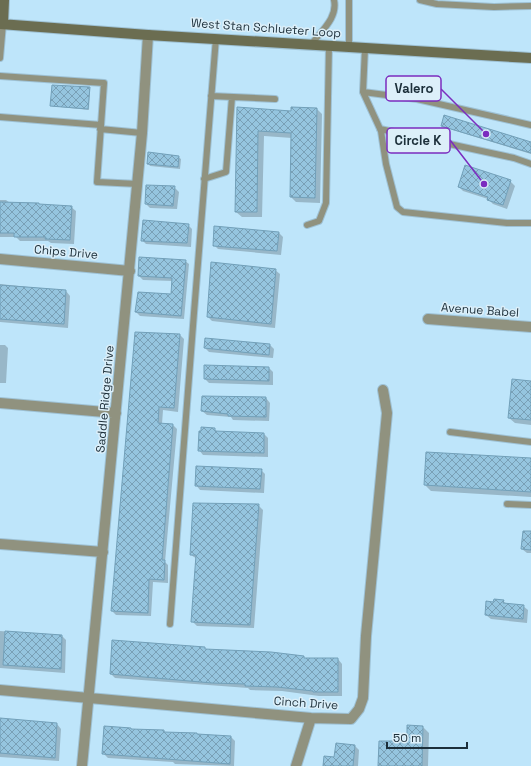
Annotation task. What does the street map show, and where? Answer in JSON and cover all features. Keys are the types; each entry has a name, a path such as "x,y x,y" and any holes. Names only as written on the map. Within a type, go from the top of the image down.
{"main road":[{"path":"1,24 4,0"},
{"name":"West Stan Schlueter Loop","path":"1,24 148,35 531,58"}],"street":[{"name":"Saddle Ridge Drive","path":"82,766 138,184 148,35"},
{"name":"Chips Drive","path":"0,259 130,271"},
{"name":"Avenue Babel","path":"428,319 531,327"},
{"name":"Cinch Drive","path":"0,690 311,718 351,719 363,698 366,642 387,413 383,390"},
{"path":"0,403 116,413"},
{"path":"0,544 103,552"},
{"path":"296,766 311,718"}],"lane":[{"path":"311,45 334,15 336,8 334,0"},
{"path":"349,0 349,46"},
{"path":"420,0 437,4 494,8 531,6"},
{"path":"0,58 1,24"},
{"path":"170,624 216,38"},
{"path":"307,225 319,221 326,203 330,45"},
{"path":"365,48 363,92 380,129 397,207 403,212 507,223 531,223"},
{"path":"0,76 104,83 97,182 138,184"},
{"path":"363,92 417,99 531,125"},
{"path":"211,96 275,99"},
{"path":"204,179 226,172 232,97"},
{"path":"0,117 101,127 142,133"},
{"path":"380,129 514,158 531,164"},
{"path":"450,432 531,442"},
{"path":"506,504 531,505"}],"building":[{"path":"52,85 90,87 88,109 50,106"},
{"path":"237,107 291,111 291,107 317,108 315,198 290,197 291,133 258,131 257,212 235,212"},
{"path":"444,115 531,142 531,153 441,126"},
{"path":"148,152 179,156 178,167 147,164"},
{"path":"465,165 511,180 503,205 487,200 488,197 458,187"},
{"path":"146,185 175,186 173,206 145,204"},
{"path":"0,202 72,206 70,240 45,239 46,237 14,237 14,233 0,233"},
{"path":"143,220 189,224 187,243 141,241"},
{"path":"214,226 279,232 277,251 213,246"},
{"path":"139,257 186,260 181,316 135,312 138,292 171,294 172,278 138,276"},
{"path":"211,262 276,269 271,324 207,317"},
{"path":"0,285 66,290 64,324 0,319"},
{"path":"135,332 180,334 174,408 159,407 158,423 173,424 162,560 165,560 164,580 149,579 148,613 111,611"},
{"path":"205,338 270,344 269,355 204,348"},
{"path":"204,365 269,367 269,381 204,379"},
{"path":"512,379 531,381 531,420 508,418"},
{"path":"202,396 266,397 266,417 228,416 228,414 201,411"},
{"path":"201,427 215,428 215,431 264,433 264,453 198,451 199,431 201,431"},
{"path":"426,452 531,458 531,492 424,485"},
{"path":"196,466 262,469 260,489 195,486"},
{"path":"193,503 259,504 250,625 191,622 196,555 190,555"},
{"path":"523,531 531,531 531,550 521,549"},
{"path":"494,599 504,600 503,603 524,605 523,619 485,615 486,601 493,602"},
{"path":"5,631 62,635 61,669 3,665"},
{"path":"112,640 205,647 205,649 271,652 304,656 304,658 338,658 338,692 313,692 277,687 245,686 245,684 212,683 110,674"},
{"path":"0,718 57,723 55,758 0,753"},
{"path":"407,725 423,726 422,766 378,766 379,741 407,741"},
{"path":"104,726 164,730 164,732 231,736 230,764 102,754"},
{"path":"336,743 355,745 353,766 323,766 324,756 334,757"}],"place":[{"name":"Valero","path":"486,134"},
{"name":"Circle K","path":"484,184"}]}
